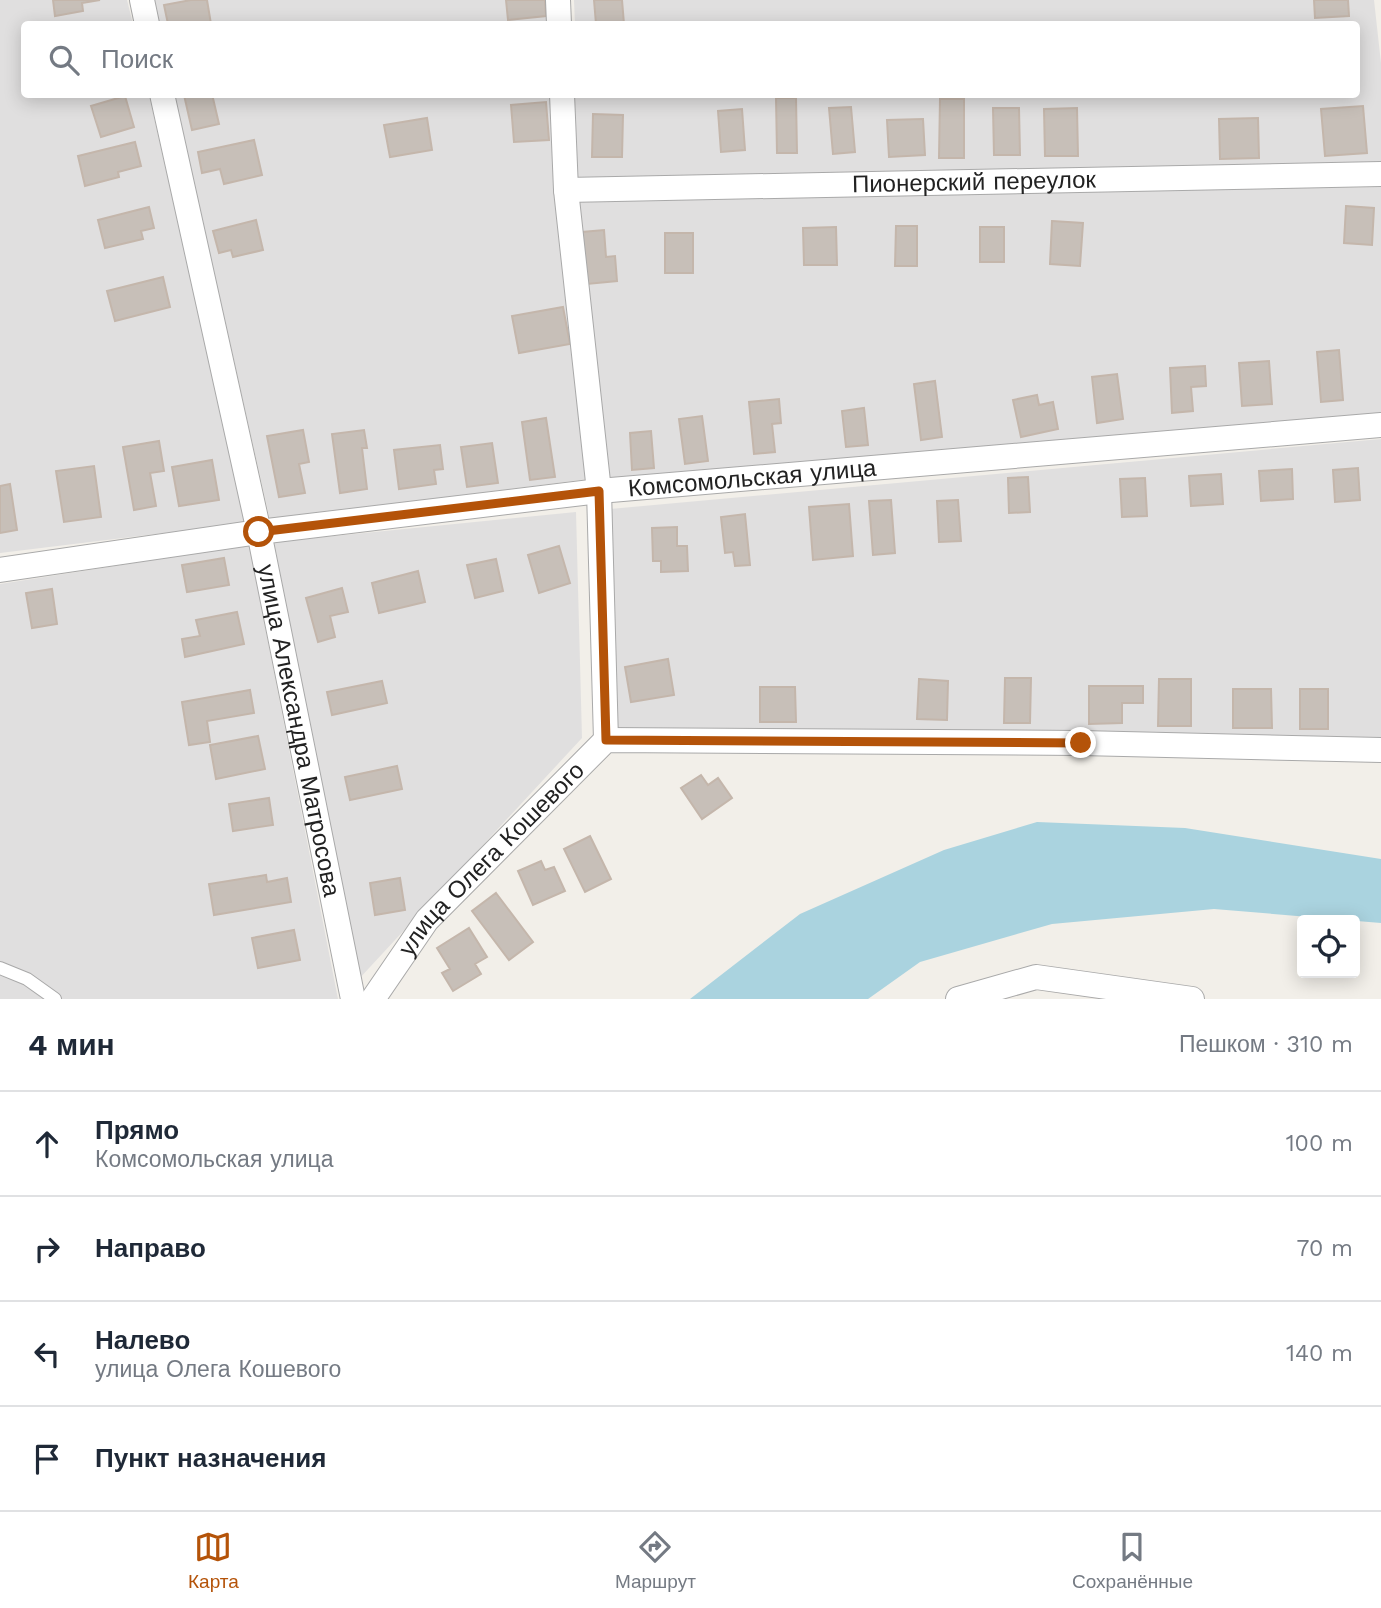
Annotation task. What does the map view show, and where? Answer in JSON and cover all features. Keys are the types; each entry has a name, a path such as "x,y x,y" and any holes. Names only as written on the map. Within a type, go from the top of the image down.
{"street":[{"path":"142,0 146,21"},
{"path":"558,0 559,21"},
{"name":"улица Александра Матросова","path":"163,98 259,532 353,999"},
{"path":"562,98 566,190 599,491 606,740"},
{"name":"Пионерский переулок","path":"566,190 1381,174"},
{"name":"Комсомольская улица","path":"0,570 259,532 599,491 1381,425"},
{"name":"улица Олега Кошевого","path":"373,999 427,920 606,740 1081,743 1381,750"},
{"path":"958,999 1036,977 1192,999"}],"lane":[{"path":"0,968 27,979 55,999"}],"shaded area":[{"path":"0,0 127,0 132,21 21,21 21,98 150,98 246,523 0,553"},
{"path":"153,0 551,0 552,21 157,21"},
{"path":"574,0 1374,0 1381,63 1381,168 576,181 575,98 1360,98 1360,21 575,21"},
{"path":"175,98 555,98 588,479 270,520"},
{"path":"1381,187 1381,417 608,480 573,196"},
{"path":"1381,439 1381,741 613,732 610,509"},
{"path":"576,512 582,738 358,980 274,542"},
{"path":"249,545 338,999 0,999 0,584"}],"water":[{"path":"1037,822 1185,828 1381,859 1381,923 1360,921 1360,915 1297,916 1214,909 1052,924 920,962 868,999 690,999 800,914 944,850"}],"building":[{"path":"53,0 100,0 82,3 83,11 55,16"},
{"path":"207,0 210,21 167,21 164,5"},
{"path":"506,0 545,0 546,16 508,20"},
{"path":"594,0 622,0 624,21 596,21"},
{"path":"1314,0 1348,0 1349,16 1315,18"},
{"path":"126,98 134,127 101,137 91,106"},
{"path":"185,98 213,98 219,124 192,130"},
{"path":"776,98 796,98 797,153 777,153"},
{"path":"940,99 964,99 964,158 939,158"},
{"path":"546,102 549,140 514,142 511,105"},
{"path":"1363,106 1367,153 1325,156 1321,109"},
{"path":"851,107 855,152 833,154 829,108"},
{"path":"993,108 1019,108 1020,155 994,155"},
{"path":"1077,108 1078,156 1045,156 1044,109"},
{"path":"742,109 745,150 721,152 718,111"},
{"path":"593,114 623,115 622,157 592,157"},
{"path":"427,118 432,150 390,157 384,125"},
{"path":"1258,118 1259,158 1220,159 1219,119"},
{"path":"923,119 925,155 889,157 887,120"},
{"path":"254,140 262,175 224,184 220,169 202,173 198,152"},
{"path":"135,142 141,166 118,172 119,177 85,186 78,156"},
{"path":"1346,206 1374,208 1372,245 1344,243"},
{"path":"149,207 154,228 141,231 143,239 105,248 98,220"},
{"path":"256,220 263,250 233,257 231,250 219,253 213,231"},
{"path":"1052,221 1083,223 1080,266 1050,264"},
{"path":"896,226 917,226 917,266 895,266"},
{"path":"836,227 837,265 804,265 803,228"},
{"path":"980,227 1004,227 1004,262 980,262"},
{"path":"604,230 606,257 615,256 617,281 587,284 582,232"},
{"path":"665,233 693,233 693,273 665,273"},
{"path":"163,277 170,307 115,321 107,291"},
{"path":"563,307 570,344 519,353 512,316"},
{"path":"1339,350 1343,400 1321,402 1317,352"},
{"path":"1269,361 1272,404 1242,406 1239,363"},
{"path":"1205,366 1206,386 1191,387 1193,411 1172,413 1170,368"},
{"path":"1117,374 1123,419 1097,423 1092,377"},
{"path":"935,381 942,437 921,440 914,384"},
{"path":"1037,395 1039,405 1053,402 1058,429 1021,437 1013,400"},
{"path":"779,399 781,423 772,424 775,452 754,454 749,402"},
{"path":"864,408 868,445 846,447 842,411"},
{"path":"702,416 708,461 685,464 679,419"},
{"path":"546,418 555,477 530,480 522,422"},
{"path":"303,430 309,462 299,464 305,493 279,497 267,436"},
{"path":"364,430 367,448 362,448 367,489 340,493 332,434"},
{"path":"651,431 654,468 632,470 630,433"},
{"path":"159,441 164,471 150,473 156,506 134,510 123,447"},
{"path":"492,443 498,483 467,487 461,447"},
{"path":"440,445 443,469 434,470 436,484 399,489 394,450"},
{"path":"212,460 219,500 179,506 172,467"},
{"path":"94,466 101,517 64,522 56,471"},
{"path":"1358,468 1360,500 1335,502 1333,470"},
{"path":"1292,469 1293,499 1261,501 1259,471"},
{"path":"1221,474 1223,504 1191,506 1189,476"},
{"path":"1028,477 1030,512 1009,513 1008,478"},
{"path":"1145,478 1147,516 1122,517 1120,479"},
{"path":"10,484 17,530 0,533 0,486"},
{"path":"891,500 895,553 873,555 869,501"},
{"path":"958,500 961,541 939,542 937,501"},
{"path":"849,504 853,556 813,560 809,507"},
{"path":"745,514 750,565 735,566 733,552 725,553 721,517"},
{"path":"677,527 677,546 687,546 688,571 661,572 661,561 653,561 652,528"},
{"path":"559,546 570,583 539,593 528,555"},
{"path":"224,558 229,585 187,592 182,565"},
{"path":"496,559 503,591 475,598 467,565"},
{"path":"418,571 425,602 379,613 372,583"},
{"path":"342,588 348,612 330,616 335,637 318,642 306,598"},
{"path":"52,589 57,624 32,628 26,593"},
{"path":"237,612 244,644 185,657 182,639 200,636 196,620"},
{"path":"668,659 674,695 631,702 625,667"},
{"path":"1005,678 1031,678 1030,723 1004,723"},
{"path":"919,679 948,681 947,720 917,719"},
{"path":"1159,679 1191,679 1191,726 1158,726"},
{"path":"382,681 387,703 332,715 327,692"},
{"path":"1089,686 1143,686 1143,703 1122,703 1122,723 1089,724"},
{"path":"760,687 795,687 796,722 760,722"},
{"path":"1233,689 1271,689 1272,728 1233,728"},
{"path":"1300,689 1328,689 1328,729 1300,729"},
{"path":"250,690 254,713 207,721 210,742 189,745 182,702"},
{"path":"258,736 265,769 216,779 210,745"},
{"path":"397,766 402,789 350,800 345,777"},
{"path":"701,775 708,785 718,778 732,798 702,819 681,788"},
{"path":"269,798 273,825 233,831 229,804"},
{"path":"590,836 611,879 585,892 564,849"},
{"path":"541,861 545,870 554,867 565,891 533,905 518,871"},
{"path":"266,875 267,882 287,878 291,902 214,915 209,884"},
{"path":"400,878 405,910 375,915 370,883"},
{"path":"496,893 533,942 509,960 472,911"},
{"path":"469,928 487,957 475,964 481,974 453,991 442,973 450,969 437,948"},
{"path":"294,930 300,960 258,968 252,938"}],"route":[{"path":"259,532 599,491 606,740 1081,743"}]}
